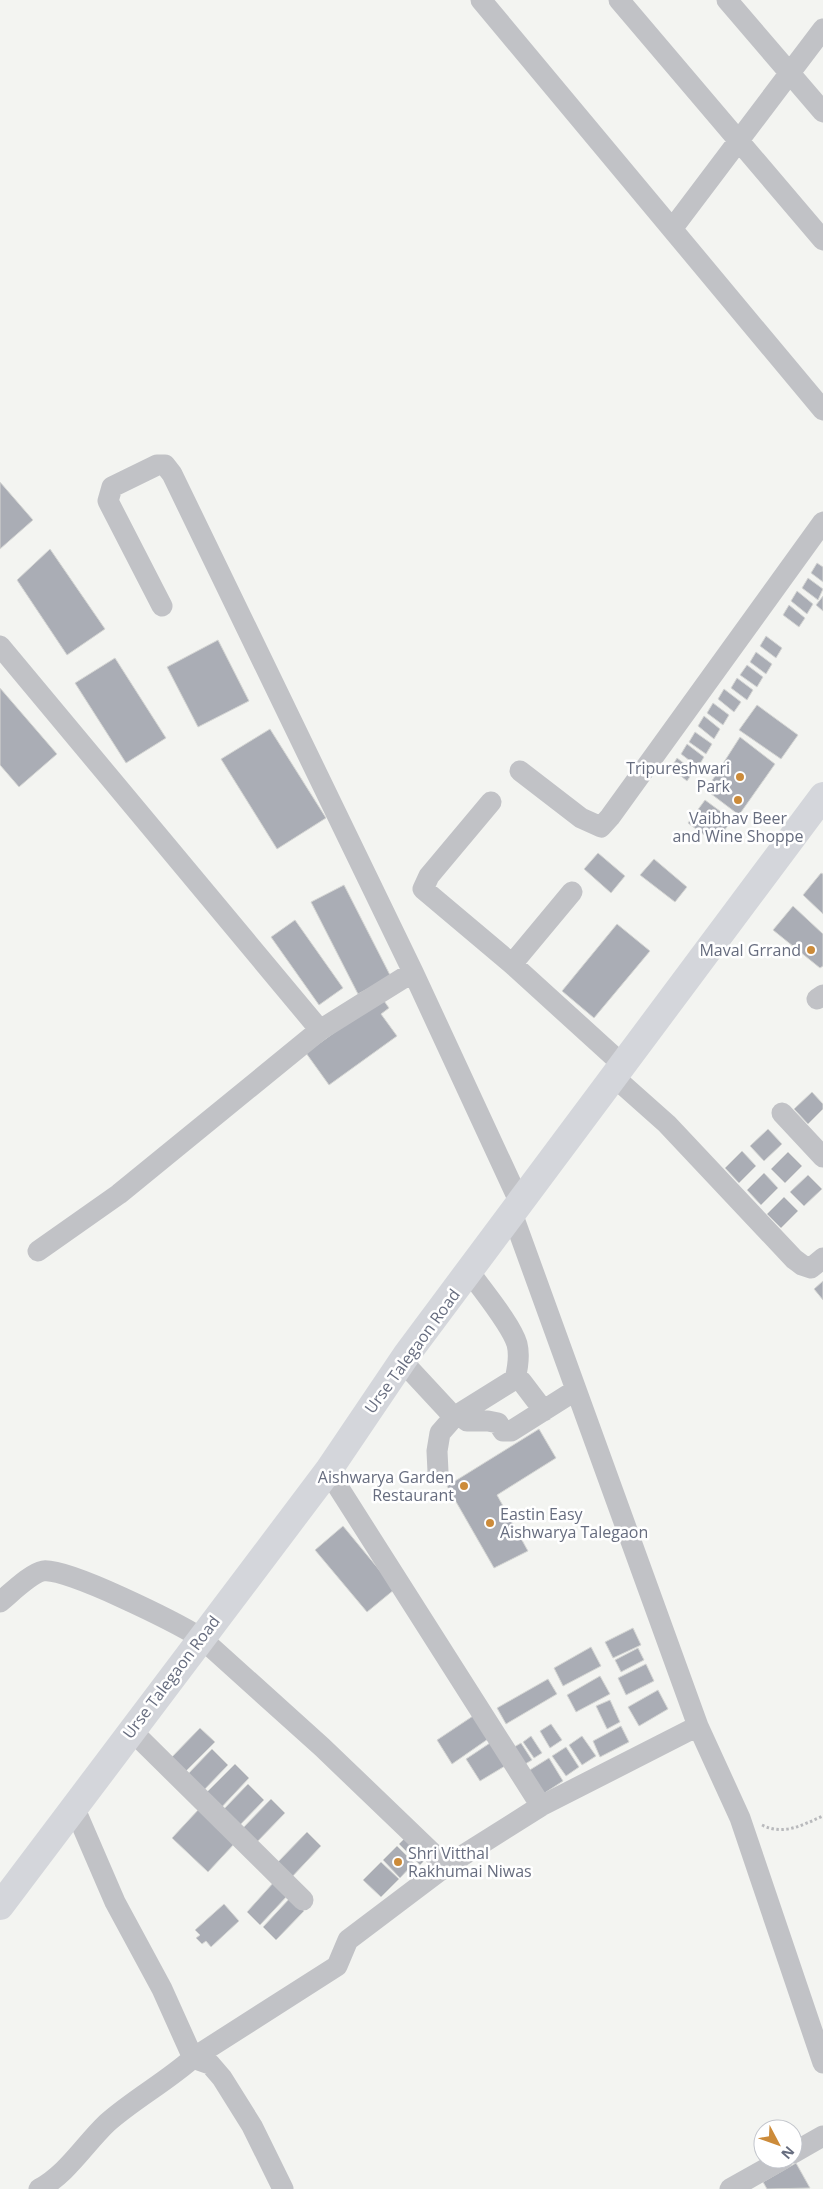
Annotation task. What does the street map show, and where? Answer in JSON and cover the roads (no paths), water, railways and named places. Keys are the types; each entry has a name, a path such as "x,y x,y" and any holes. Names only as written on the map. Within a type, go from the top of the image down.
{"highway":[{"name":"Urse Talegaon Road","path":"0,1906 328,1471 402,1361 823,796"}],"street":[{"path":"481,0 823,410"},
{"path":"619,0 823,240"},
{"path":"727,0 823,112"},
{"path":"672,229 823,29"},
{"path":"162,606 108,501 112,487 157,464 165,465 172,474 413,972 516,1208 576,1390 698,1726 740,1818 823,2063"},
{"path":"520,771 581,818 600,827 610,817 823,522"},
{"path":"0,646 320,1030"},
{"path":"491,802 429,876 423,889 512,964 618,1070 794,1259 802,1265 811,1268 823,1258"},
{"path":"512,964 572,892"},
{"path":"38,1251 119,1194 320,1030 413,972"},
{"path":"782,1113 823,1157"},
{"path":"438,1472 437,1451 440,1433 457,1415 515,1379 519,1359 517,1343 469,1271"},
{"path":"402,1361 457,1415 467,1422 498,1423 503,1431 512,1431 576,1390"},
{"path":"515,1379 522,1382 544,1410"},
{"path":"328,1471 541,1806"},
{"path":"4,1592 35,1574 52,1570 102,1589 187,1629 201,1638 322,1747 446,1866"},
{"path":"39,2189 54,2181 107,2124 136,2099 174,2075 193,2058 337,1966 348,1940 446,1866 541,1806 698,1726"},
{"path":"131,1730 303,1900"},
{"path":"74,1807 115,1902 162,1988 193,2058 210,2064 222,2078 252,2126 283,2189"},
{"path":"803,2147 823,2136"},
{"path":"730,2189 765,2169"}],"place":[{"name":"Tripureshwari Park","path":"740,777"},
{"name":"Vaibhav Beer and Wine Shoppe","path":"738,800"},
{"name":"Maval Grrand","path":"811,950"},
{"name":"Aishwarya Garden Restaurant","path":"464,1486"},
{"name":"Eastin Easy Aishwarya Talegaon","path":"490,1523"},
{"name":"Shri Vitthal Rakhumai Niwas","path":"398,1862"}]}
